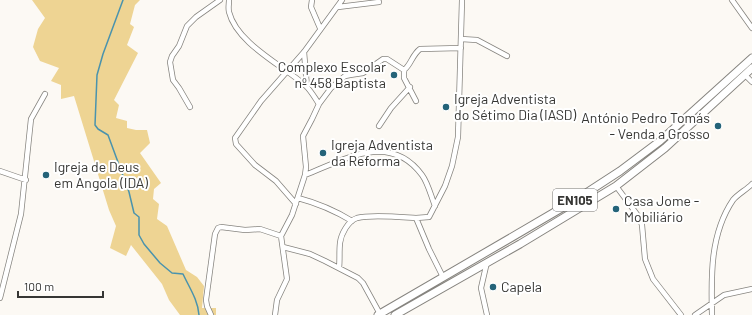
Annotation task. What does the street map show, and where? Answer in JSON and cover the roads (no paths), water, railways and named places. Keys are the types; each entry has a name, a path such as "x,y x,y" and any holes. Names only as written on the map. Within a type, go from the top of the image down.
{"main road":[{"name":"EN105","path":"379,315 577,199 620,171 660,141 752,58"},
{"name":"EN105","path":"395,315 616,186 665,148 752,68"}],"street":[{"path":"190,107 173,80 170,62 179,46 187,26 196,17 220,0"},
{"path":"229,0 228,10 231,19 240,32 261,52 307,87 319,104"},
{"path":"312,0 311,7 320,28"},
{"path":"296,204 276,181 255,165 235,141 235,138 252,113 286,71 304,52 320,28 342,0"},
{"path":"339,268 340,242 346,228 352,221 357,218 372,217 429,217 435,206 452,166 458,137 462,0"},
{"path":"732,0 752,28"},
{"path":"338,7 379,2"},
{"path":"461,39 477,40 507,56"},
{"path":"416,101 404,78 404,70 408,67 416,52 420,49 461,48"},
{"path":"304,52 307,87"},
{"path":"275,315 277,300 287,279 281,236 296,204 305,175 306,167 303,136 319,104 331,88 345,76 363,73 383,59 387,59 404,70"},
{"path":"745,75 752,82"},
{"path":"379,126 391,108 410,87"},
{"path":"0,298 21,214 26,180 31,119 45,94"},
{"path":"305,175 367,152 382,151 394,153 404,157 422,176 435,206"},
{"path":"0,171 26,180"},
{"path":"616,186 639,217 642,224 645,259 653,279 680,315"},
{"path":"712,315 712,264 716,240 722,220 734,199 751,186"},
{"path":"298,198 320,204 352,221"},
{"path":"416,218 443,277"},
{"path":"211,315 206,306 206,300 215,234 218,228 221,227 245,230 260,229 281,236"},
{"path":"283,247 310,254 358,278 363,284 379,315"},
{"path":"487,262 481,288 487,315"},
{"path":"695,315 724,296 752,289"}],"waterway":[{"path":"123,0 103,54 97,75 95,125 98,129 108,135 129,192 134,213 139,217 139,235 144,244 160,263 172,273 183,274 195,299 199,315"}],"place":[{"name":"Complexo Escolar nº 458 Baptista","path":"394,75"},
{"name":"Igreja Adventista do Sétimo Dia (IASD)","path":"446,107"},
{"name":"António Pedro Tomás - Venda a Grosso","path":"718,126"},
{"name":"Igreja Adventista da Reforma","path":"323,153"},
{"name":"Igreja de Deus em Angola (IDA)","path":"46,175"},
{"name":"Casa Jome - Mobiliário","path":"616,209"},
{"name":"Capela","path":"493,287"}]}
